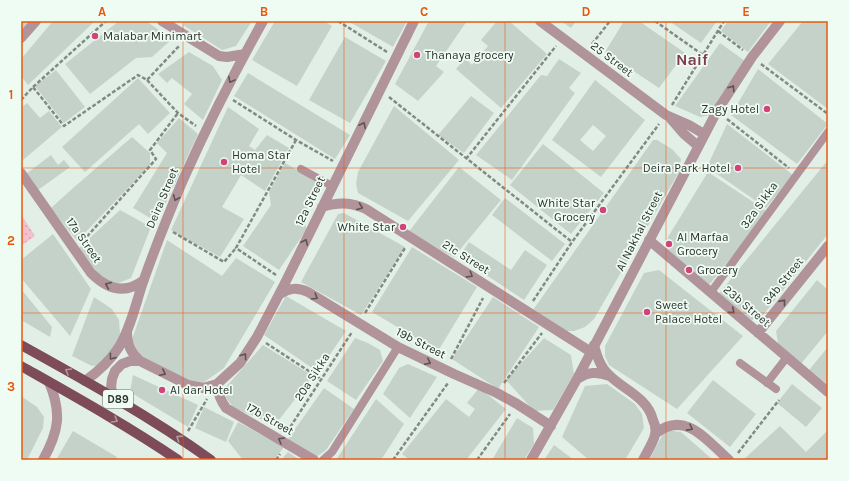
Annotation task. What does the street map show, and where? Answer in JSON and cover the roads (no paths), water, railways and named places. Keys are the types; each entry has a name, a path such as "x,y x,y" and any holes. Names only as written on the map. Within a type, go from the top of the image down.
{"main road":[{"name":"D89","path":"21,345 114,396 211,460"},
{"name":"D89","path":"21,366 152,442 178,460"}],"street":[{"path":"21,38 36,21"},
{"path":"162,21 219,56 227,57 245,54"},
{"name":"Deira Street","path":"85,381 99,371 110,360 120,346 127,331 164,227 205,132 263,21"},
{"name":"12a Street","path":"217,384 240,363 257,337 286,282 414,21"},
{"name":"25 Street","path":"540,21 668,116 684,134 698,146"},
{"name":"Al Nakhal Street","path":"531,460 593,349 717,111 752,57 780,21"},
{"name":"25 Street","path":"668,116 689,125 704,134"},
{"name":"17a Street","path":"21,173 98,280 116,288 127,288 136,286 144,280"},
{"name":"21c Street","path":"322,207 333,203 344,202 356,204 366,209 548,325 593,349"},
{"name":"23b Street","path":"649,240 828,392"},
{"name":"34b Street","path":"758,333 828,246"},
{"name":"19b Street","path":"280,294 286,290 294,288 301,289 398,347 496,393 517,404 551,426"},
{"path":"127,331 129,348 133,355 140,361 195,388 203,388 217,384"},
{"path":"593,349 599,362 609,376"},
{"path":"114,396 111,388 112,379 116,371 122,364 130,361 140,361"},
{"path":"577,379 584,374 593,372 601,372 609,376 642,400 648,407 652,416 655,434"},
{"path":"43,460 55,435 58,422 58,408 49,382"},
{"name":"17b Street","path":"217,384 217,392 226,408 314,460"},
{"path":"643,460 655,434 662,428 679,424 688,426 734,457"}],"lane":[{"name":"32a Sikka","path":"710,292 828,132"},
{"path":"300,169 332,186"},
{"path":"323,460 332,452 398,347"},
{"path":"767,383 787,357"},
{"path":"740,363 776,389"}],"place":[{"name":"Malabar Minimart","path":"95,36"},
{"name":"Thanaya grocery","path":"417,55"},
{"name":"Zagy Hotel","path":"767,109"},
{"name":"Homa Star Hotel","path":"224,162"},
{"name":"Deira Park Hotel","path":"738,168"},
{"name":"White Star Grocery","path":"603,210"},
{"name":"White Star","path":"403,227"},
{"name":"Al Marfaa Grocery","path":"669,244"},
{"name":"Grocery","path":"689,270"},
{"name":"Sweet Palace Hotel","path":"647,312"},
{"name":"Al dar Hotel","path":"162,390"}],"district":[{"name":"Naif","path":"692,59"}]}
